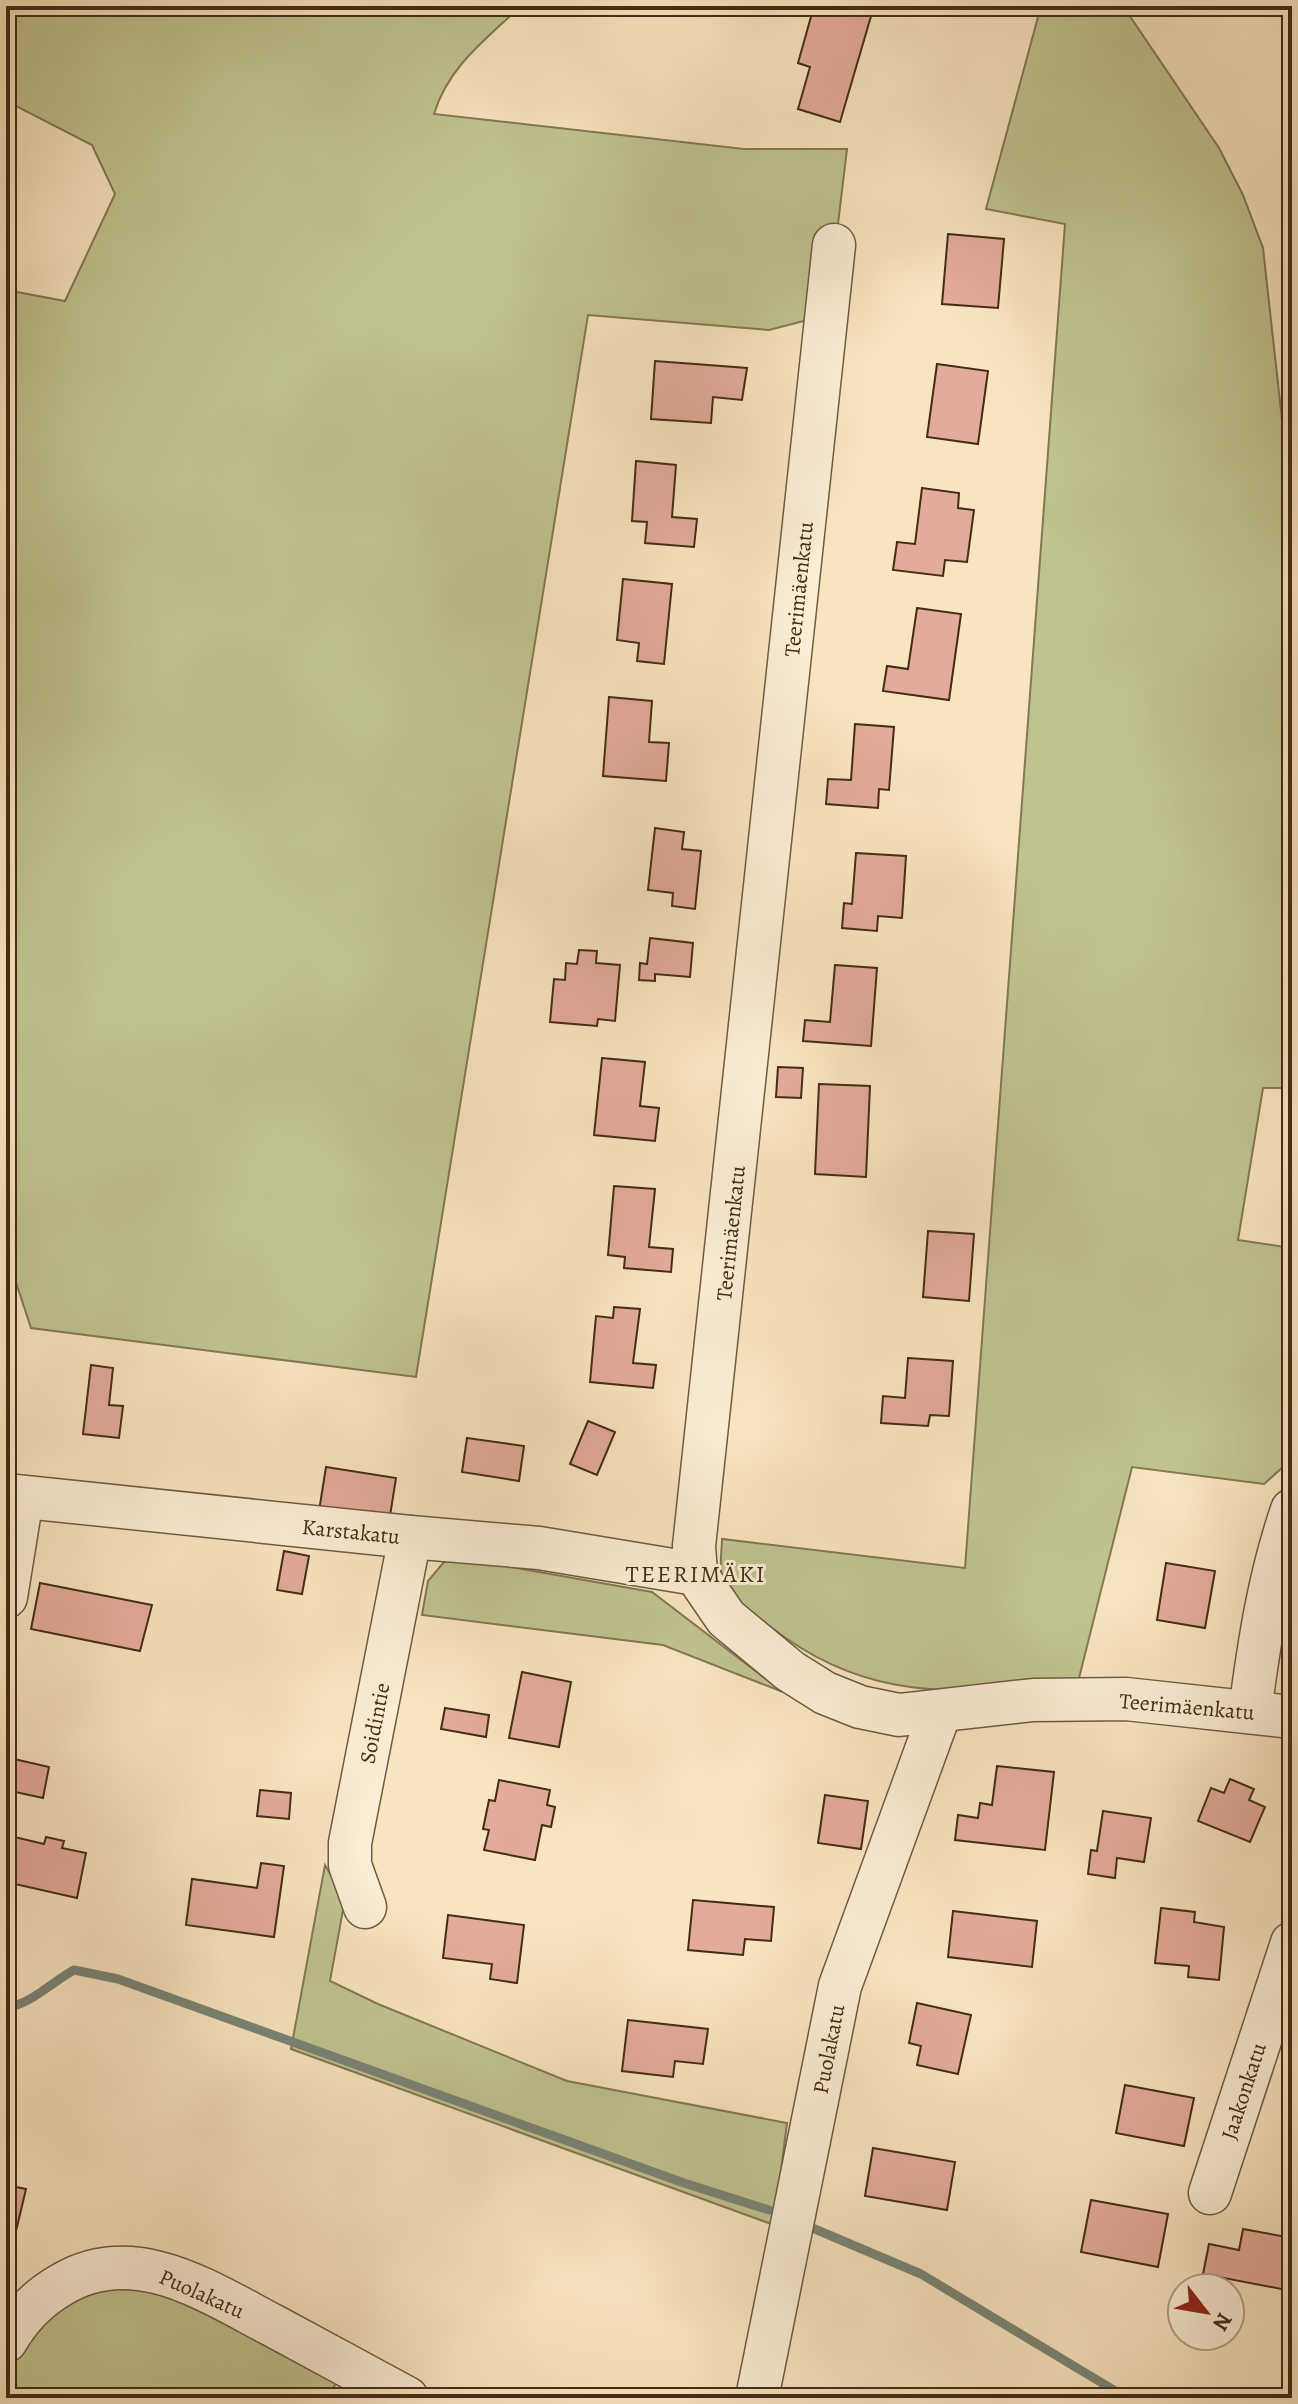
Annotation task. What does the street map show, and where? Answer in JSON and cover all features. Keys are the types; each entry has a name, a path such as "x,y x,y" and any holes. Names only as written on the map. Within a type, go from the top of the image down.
{"street":[{"name":"Teerimäenkatu","path":"834,245 694,1546 696,1574 726,1618 790,1671 825,1693 860,1707 899,1715 1081,1698 1126,1699 1292,1717"},
{"name":"Karstakatu","path":"14,1497 539,1548 696,1574"},
{"path":"6,1597 14,1497"},
{"path":"1250,1712 1262,1619 1275,1560 1292,1510"},
{"name":"Soidintie","path":"365,1907 350,1865 350,1843 410,1537"},
{"name":"Puolakatu","path":"757,2398 840,1986 940,1712"},
{"name":"Jaakonkatu","path":"1210,2193 1292,1943"},
{"name":"Puolakatu","path":"6,2341 36,2300 67,2281 103,2266 137,2267 204,2289 407,2398"}],"green space":[{"path":"6,6 521,6 458,68 440,97 434,114 744,149 847,149 827,315 769,330 588,315 416,1377 31,1328 6,1252 6,290 65,301 115,194 92,145 6,101"},
{"path":"1041,6 1123,6 1219,148 1243,195 1263,248 1292,510 1292,1088 1263,1088 1238,1240 1292,1248 1292,1459 1264,1484 1132,1467 1076,1690 954,1691 881,1682 809,1653 758,1618 737,1599 722,1576 721,1558 722,1539 965,1568 1065,224 986,209"},
{"path":"449,1556 652,1592 783,1692 663,1645 422,1615 428,1581"},
{"path":"325,1865 345,1899 330,1981 378,2004 567,2081 787,2123 774,2225 291,2049"},
{"path":"142,2283 339,2377 328,2398 6,2398 6,2373 27,2336 91,2285"}],"building":[{"path":"814,6 874,6 840,122 798,109 810,67 798,63"},
{"path":"948,234 1004,239 998,308 942,304"},
{"path":"655,361 747,368 742,400 713,397 711,423 651,419"},
{"path":"937,364 988,371 978,444 927,437"},
{"path":"636,461 676,465 672,517 697,519 694,547 645,543 647,522 632,521"},
{"path":"922,488 959,493 958,508 974,510 967,562 945,560 943,576 893,570 897,542 915,544"},
{"path":"623,579 672,584 664,664 637,661 639,643 617,640"},
{"path":"917,608 961,614 949,700 883,691 887,666 908,669"},
{"path":"609,697 652,701 649,742 669,743 666,781 603,776"},
{"path":"855,724 894,727 889,790 879,789 878,808 826,804 828,779 851,780"},
{"path":"655,828 684,832 682,849 701,851 695,909 672,906 673,893 648,890"},
{"path":"856,853 906,856 902,918 878,916 877,931 842,928 844,903 852,904"},
{"path":"650,938 693,943 690,977 655,974 655,981 639,980 640,963 647,964"},
{"path":"579,950 597,951 596,963 620,965 615,1021 598,1019 597,1026 550,1022 554,979 565,980 566,963 577,964"},
{"path":"835,965 877,968 871,1046 803,1041 805,1020 830,1022"},
{"path":"602,1058 645,1062 640,1106 659,1108 655,1141 594,1135"},
{"path":"778,1067 803,1068 801,1098 776,1097"},
{"path":"819,1084 870,1086 866,1177 815,1174"},
{"path":"614,1186 655,1189 649,1247 673,1249 671,1272 624,1268 625,1257 608,1255"},
{"path":"928,1231 974,1234 969,1301 923,1297"},
{"path":"614,1307 640,1309 633,1363 656,1365 653,1388 590,1382 596,1316 613,1318"},
{"path":"908,1358 953,1361 949,1416 930,1415 928,1426 881,1423 883,1396 905,1398"},
{"path":"91,1365 113,1368 109,1405 123,1406 119,1438 83,1434"},
{"path":"588,1421 615,1432 597,1475 570,1464"},
{"path":"467,1438 524,1446 519,1481 462,1472"},
{"path":"326,1467 396,1478 390,1516 319,1511"},
{"path":"284,1551 309,1556 302,1594 277,1590"},
{"path":"1166,1563 1215,1571 1205,1628 1157,1620"},
{"path":"40,1583 152,1605 140,1651 31,1629"},
{"path":"522,1672 571,1682 559,1747 509,1738"},
{"path":"445,1708 489,1715 486,1737 441,1729"},
{"path":"14,1759 49,1767 43,1798 6,1790"},
{"path":"997,1766 1054,1772 1045,1850 955,1840 958,1815 978,1818 980,1803 992,1805"},
{"path":"1230,1779 1254,1789 1249,1800 1265,1807 1250,1842 1198,1821 1211,1788 1224,1793"},
{"path":"499,1780 550,1790 547,1805 555,1807 551,1827 542,1825 535,1860 484,1850 489,1830 483,1829 489,1800 495,1801"},
{"path":"260,1790 291,1793 289,1819 257,1816"},
{"path":"825,1795 868,1801 861,1849 818,1843"},
{"path":"1103,1811 1151,1818 1144,1862 1117,1858 1115,1878 1088,1874 1091,1850 1097,1851"},
{"path":"6,1835 44,1844 46,1837 64,1841 62,1848 86,1853 77,1898 6,1882"},
{"path":"261,1863 284,1866 274,1937 186,1925 192,1879 257,1888"},
{"path":"693,1900 774,1907 771,1941 745,1939 743,1955 688,1950"},
{"path":"1161,1908 1195,1912 1194,1922 1224,1927 1219,1980 1188,1977 1189,1966 1155,1963"},
{"path":"953,1911 1037,1921 1032,1967 948,1957"},
{"path":"448,1915 524,1925 517,1983 490,1979 492,1964 443,1958"},
{"path":"917,2003 971,2015 958,2074 917,2065 921,2046 909,2043"},
{"path":"628,2020 708,2029 703,2064 675,2061 673,2077 622,2071"},
{"path":"1125,2085 1194,2098 1184,2146 1116,2133"},
{"path":"873,2148 955,2162 947,2210 865,2196"},
{"path":"6,2185 26,2189 16,2231 6,2229"},
{"path":"1091,2200 1168,2214 1158,2267 1081,2252"},
{"path":"1243,2229 1292,2238 1292,2291 1246,2282 1246,2272 1203,2272 1209,2244 1239,2250"}],"waterway":[{"path":"6,2008 33,1997 74,1970 118,1979 684,2183 769,2210"},
{"path":"803,2224 921,2274 1127,2398"}],"district":[{"name":"TEERIMÄKI","path":"696,1574"}]}
